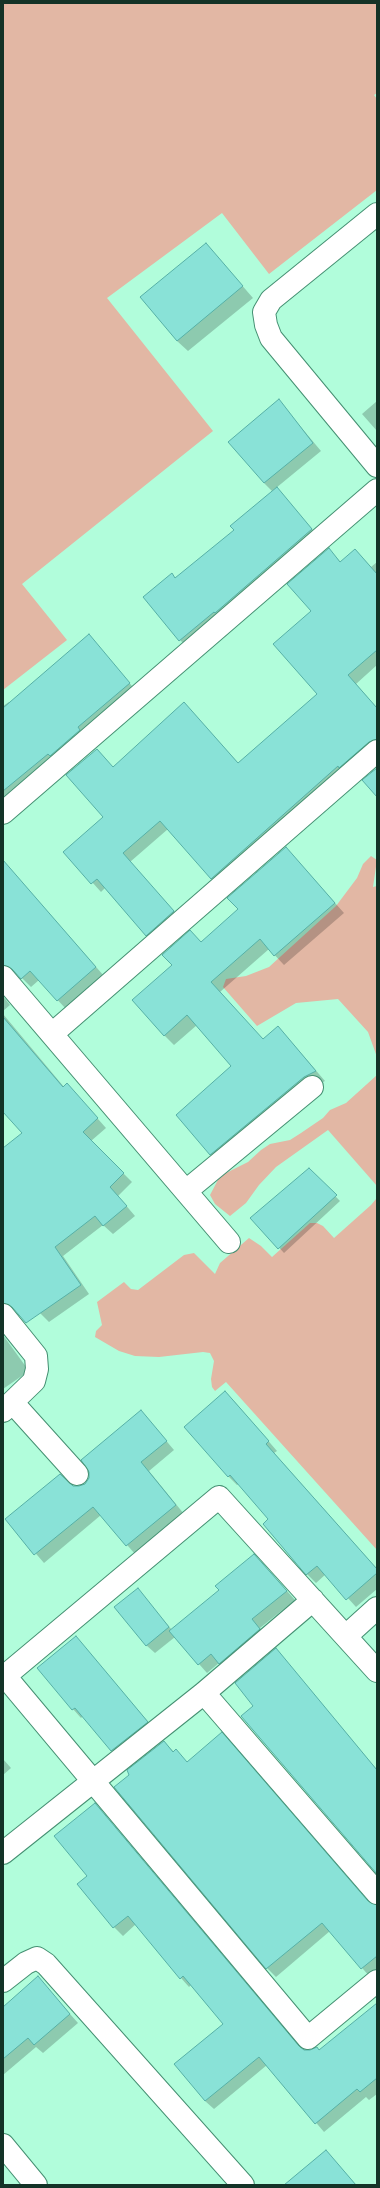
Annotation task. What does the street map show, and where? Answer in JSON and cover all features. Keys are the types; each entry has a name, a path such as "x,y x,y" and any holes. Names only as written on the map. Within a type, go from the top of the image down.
{"street":[{"path":"377,214 271,300 264,312 266,325 271,338 377,466"},
{"path":"3,813 377,490"},
{"path":"52,1034 377,752"},
{"path":"3,977 229,1242"},
{"path":"186,1191 312,1087"},
{"path":"3,1315 36,1356 38,1369 34,1381 8,1407 77,1474"},
{"path":"377,1670 218,1497 5,1676 308,2038 377,1981"},
{"path":"3,1853 204,1693 313,1600"},
{"path":"346,1636 377,1608"},
{"path":"204,1693 377,1893"},
{"path":"3,1980 26,1962 37,1958 46,1964 243,2185"},
{"path":"3,2145 36,2185"}],"shaded area":[{"path":"3,3 377,3 377,93 374,95 377,99 377,190 269,274 222,213 107,298 213,431 22,584 67,640 3,690"},
{"path":"371,856 377,860 373,887 377,886 377,1057 368,1032 338,999 296,1003 257,1026 223,987 226,979 246,976 269,967 336,906 357,878 363,864"},
{"path":"377,1075 377,1186 328,1130 276,1167 259,1185 246,1203 230,1216 215,1204 210,1195 220,1176 248,1162 270,1144 290,1140 301,1133 323,1118 330,1110 346,1103"},
{"path":"377,1192 377,1550 226,1382 215,1391 212,1387 211,1379 214,1361 210,1353 203,1352 159,1357 135,1356 119,1351 95,1337 96,1331 102,1325 97,1302 124,1282 131,1289 138,1290 184,1255 194,1253 215,1274 220,1263 249,1238 261,1246 272,1257 310,1223 317,1223 323,1226 334,1238 371,1205 376,1199"}],"building":[{"path":"206,243 243,286 177,341 140,297"},
{"path":"279,399 313,443 264,483 228,442"},
{"path":"277,487 312,529 215,613 214,612 179,641 143,597 172,573 175,578 234,530 230,526"},
{"path":"329,548 340,562 355,549 377,574 377,650 348,675 377,708 377,739 369,742 339,768 338,766 211,879 160,821 123,853 174,911 146,936 97,879 91,884 63,852 103,817 66,775 97,749 113,767 184,702 238,763 317,694 273,644 311,611 287,584"},
{"path":"89,634 130,683 78,727 80,730 50,756 48,754 3,791 3,708"},
{"path":"377,768 377,797 362,780"},
{"path":"286,847 335,903 274,956 260,939 211,982 263,1039 278,1026 316,1071 304,1077 210,1155 176,1115 231,1066 187,1015 164,1036 132,1000 172,965 162,955 190,930 201,942 238,909 227,898"},
{"path":"3,860 96,967 57,1001 30,971 21,979 12,969 3,965"},
{"path":"3,1017 63,1087 67,1083 98,1118 83,1132 124,1173 110,1187 127,1206 103,1226 95,1216 55,1247 81,1285 26,1323 12,1307 3,1303 3,1148 22,1133 3,1112"},
{"path":"309,1168 337,1195 278,1249 250,1218"},
{"path":"225,1391 269,1441 266,1444 377,1569 377,1573 346,1600 317,1566 306,1575 263,1524 268,1519 230,1475 228,1477 184,1427"},
{"path":"141,1410 167,1441 141,1462 176,1505 126,1546 93,1507 34,1555 5,1519 60,1474 73,1486 85,1484 89,1478 89,1472 81,1460"},
{"path":"254,1554 287,1591 252,1619 260,1629 219,1664 211,1654 198,1665 169,1631 219,1590 215,1586"},
{"path":"138,1588 169,1627 146,1646 114,1607"},
{"path":"76,1636 148,1722 111,1751 75,1708 72,1710 37,1668"},
{"path":"276,1648 377,1770 377,1874 241,1716 253,1706 235,1683"},
{"path":"222,1732 368,1901 377,1905 377,1956 361,1969 322,1923 266,1969 114,1787 129,1775 127,1770 164,1741 173,1752 176,1749 187,1762"},
{"path":"95,1803 299,2046 304,2050 310,2050 317,2047 319,2050 377,2003 377,2078 360,2092 357,2089 315,2124 259,2057 205,2101 174,2064 223,2024 183,1976 180,1979 128,1916 113,1928 77,1884 87,1876 54,1836"},
{"path":"38,1976 70,2014 34,2045 28,2038 3,2059 3,2007"},
{"path":"326,2150 356,2185 284,2185"}]}
